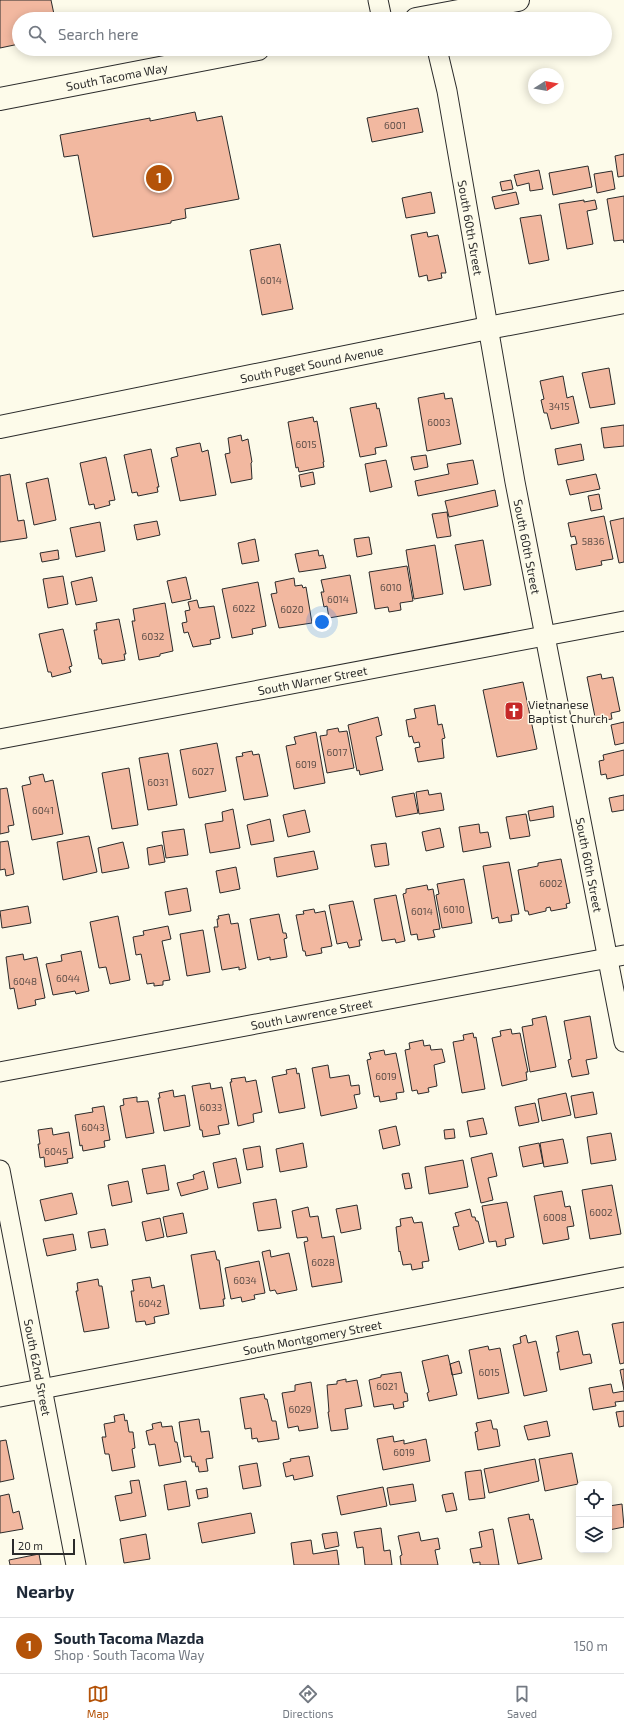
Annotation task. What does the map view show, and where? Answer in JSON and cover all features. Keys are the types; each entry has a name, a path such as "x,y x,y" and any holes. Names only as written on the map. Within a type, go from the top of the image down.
{"street":[{"path":"378,0 381,12"},
{"path":"457,12 518,0"},
{"name":"South Tacoma Way","path":"0,99 222,56"},
{"name":"South 60th Street","path":"439,56 447,91 488,328 545,636 615,956 624,1042"},
{"name":"South Puget Sound Avenue","path":"0,427 488,328 624,302"},
{"name":"South Warner Street","path":"0,739 624,621"},
{"name":"South Lawrence Street","path":"0,1072 615,956"},
{"name":"South 62nd Street","path":"0,1170 76,1565"},
{"name":"South Montgomery Street","path":"0,1397 624,1278"}],"building":[{"path":"0,0 51,0 54,12 12,12 12,45 0,48"},
{"path":"418,108 423,132 372,142 367,118"},
{"path":"195,112 197,121 222,116 239,199 185,209 186,218 171,221 171,223 93,237 78,155 64,157 60,135 150,118 150,121"},
{"path":"624,154 624,176 618,177 615,156"},
{"path":"588,166 592,187 553,195 549,173"},
{"path":"539,170 543,189 530,191 529,183 517,186 514,175"},
{"path":"612,171 615,189 597,193 594,174"},
{"path":"511,180 513,189 502,191 500,182"},
{"path":"431,192 435,213 406,218 402,198"},
{"path":"516,192 519,204 495,209 492,197"},
{"path":"624,196 624,243 623,240 614,241 607,199"},
{"path":"584,200 584,202 595,200 597,209 587,211 593,244 567,249 559,204"},
{"path":"541,215 549,260 529,264 520,218"},
{"path":"427,232 428,237 438,235 446,273 441,273 442,278 428,281 427,275 419,277 411,235"},
{"path":"280,244 293,309 262,315 250,250"},
{"path":"609,368 615,404 590,408 582,373"},
{"path":"563,376 567,398 573,396 579,423 551,429 547,413 544,413 541,400 544,399 540,381"},
{"path":"444,393 445,399 452,398 461,444 427,451 418,398"},
{"path":"376,403 377,409 379,408 387,446 375,448 376,454 360,457 350,408"},
{"path":"313,417 314,422 317,421 324,467 299,472 298,467 296,468 288,422"},
{"path":"624,425 624,446 604,448 601,428"},
{"path":"241,435 242,441 248,439 252,462 252,479 231,483 225,454 230,453 228,438"},
{"path":"200,443 202,452 208,450 216,495 180,501 171,458 178,456 176,448"},
{"path":"581,444 584,460 558,465 555,449"},
{"path":"151,449 159,487 157,487 158,492 138,496 137,492 132,493 124,455"},
{"path":"426,455 428,467 414,470 411,457"},
{"path":"106,457 115,500 109,501 110,505 95,509 94,504 89,505 80,463"},
{"path":"386,460 392,487 370,492 365,464"},
{"path":"473,460 478,484 418,496 415,481 449,474 447,464"},
{"path":"313,472 315,484 301,487 299,475"},
{"path":"10,474 18,521 24,520 27,538 0,542 0,476"},
{"path":"596,474 600,489 570,495 566,480"},
{"path":"48,478 56,520 34,525 26,483"},
{"path":"495,490 498,506 449,517 445,501"},
{"path":"599,494 602,509 591,511 588,496"},
{"path":"447,512 451,536 437,538 432,514"},
{"path":"604,516 613,559 601,561 602,565 576,570 571,545 577,544 575,536 571,537 568,523"},
{"path":"624,518 624,562 619,563 610,521"},
{"path":"157,521 160,535 137,540 134,525"},
{"path":"100,522 105,551 76,557 70,528"},
{"path":"369,537 372,554 357,557 354,539"},
{"path":"255,539 259,561 242,564 238,543"},
{"path":"483,540 491,585 464,590 455,545"},
{"path":"435,545 443,594 414,599 406,550"},
{"path":"58,550 59,559 42,562 40,553"},
{"path":"318,550 319,556 323,555 326,568 299,572 295,554"},
{"path":"407,566 413,601 400,603 401,610 389,612 388,607 375,609 369,572"},
{"path":"350,575 357,613 329,618 327,606 324,607 321,592 324,592 321,580"},
{"path":"63,576 68,604 48,608 43,579"},
{"path":"92,577 97,601 76,605 71,582"},
{"path":"186,577 191,599 172,603 167,581"},
{"path":"294,578 295,586 302,585 303,588 306,587 312,623 279,628 271,594 277,593 275,582"},
{"path":"258,582 266,626 252,629 253,634 232,638 222,589"},
{"path":"197,600 199,608 214,606 220,638 210,640 211,644 193,647 188,632 184,633 182,623 187,622 185,611 190,610 188,602"},
{"path":"165,603 173,651 160,654 160,656 139,660 132,621 135,621 133,609"},
{"path":"119,619 126,654 124,654 125,660 102,664 101,659 99,659 94,630 97,630 96,623"},
{"path":"63,629 72,666 69,667 71,672 52,677 51,672 48,672 39,634"},
{"path":"601,674 602,679 613,677 620,711 611,713 612,719 597,721 587,677"},
{"path":"523,682 537,749 497,757 483,690"},
{"path":"435,705 438,725 442,724 445,738 442,739 444,758 418,762 415,748 420,747 419,742 414,743 412,736 409,737 406,720 416,718 414,709"},
{"path":"378,717 382,735 376,737 383,770 360,775 359,770 357,771 348,725"},
{"path":"624,722 624,743 615,745 611,725"},
{"path":"338,728 339,732 347,731 354,768 327,773 320,736 327,735 327,730"},
{"path":"316,732 325,783 294,789 286,746 296,744 294,737"},
{"path":"217,743 226,791 189,798 180,750"},
{"path":"624,750 624,775 607,779 606,774 601,775 599,761 604,760 603,755"},
{"path":"252,751 253,755 259,754 268,796 244,800 236,757 243,756 242,753"},
{"path":"168,753 177,805 148,810 139,758"},
{"path":"129,768 138,825 112,829 102,773"},
{"path":"43,774 45,782 53,780 63,834 32,840 22,786 31,784 29,777"},
{"path":"7,788 14,825 8,826 9,832 0,834 0,789"},
{"path":"428,790 429,795 441,793 444,810 419,814 416,792"},
{"path":"414,793 418,813 396,817 392,797"},
{"path":"624,795 624,810 612,812 609,798"},
{"path":"553,806 554,817 530,821 528,811"},
{"path":"233,809 240,848 210,853 205,824 223,821 222,812"},
{"path":"305,810 310,832 288,837 283,815"},
{"path":"526,814 530,836 510,839 506,817"},
{"path":"270,819 274,841 251,845 247,825"},
{"path":"479,824 480,833 488,832 491,847 463,852 459,827"},
{"path":"440,828 444,847 426,851 422,832"},
{"path":"184,829 188,855 166,858 162,832"},
{"path":"89,836 97,872 63,880 57,842"},
{"path":"8,841 14,874 6,876 5,869 0,870 0,842"},
{"path":"123,842 129,868 102,873 98,848"},
{"path":"386,843 389,865 375,867 371,845"},
{"path":"162,845 165,862 149,865 147,848"},
{"path":"314,851 318,869 277,877 274,858"},
{"path":"561,859 570,903 566,904 567,908 551,911 550,907 546,908 546,911 529,915 528,911 525,911 518,870 538,866 538,863"},
{"path":"509,862 519,914 511,915 512,921 499,923 498,917 492,919 483,866"},
{"path":"236,867 240,889 220,893 216,871"},
{"path":"464,879 472,923 442,928 436,895 439,894 437,884"},
{"path":"427,885 428,890 433,889 440,929 433,930 435,937 418,940 417,934 411,935 403,894 406,893 406,889"},
{"path":"187,888 191,911 169,915 165,892"},
{"path":"396,895 405,941 396,943 395,939 382,941 374,899"},
{"path":"353,901 362,940 359,940 360,946 349,948 347,942 337,944 329,905"},
{"path":"28,906 31,923 2,928 0,911"},
{"path":"314,909 315,913 325,911 332,946 321,948 322,953 306,956 305,951 303,951 296,915 304,914 303,911"},
{"path":"229,914 231,924 238,923 246,968 239,970 239,967 222,970 214,927 218,927 218,916"},
{"path":"279,914 283,933 286,933 287,938 284,939 287,957 270,960 270,957 258,960 250,919"},
{"path":"118,916 130,980 110,984 106,967 99,968 90,922"},
{"path":"168,926 171,939 162,941 170,980 163,981 163,985 154,986 154,983 147,984 141,954 136,955 133,937 144,935 143,931"},
{"path":"203,930 210,972 187,976 180,934"},
{"path":"81,951 89,991 76,994 75,991 53,995 46,964 62,961 61,955"},
{"path":"23,954 24,960 37,957 45,998 35,1000 36,1005 18,1009 14,988 10,989 6,957"},
{"path":"546,1016 556,1067 530,1072 522,1027 533,1025 532,1019"},
{"path":"590,1016 597,1058 586,1060 589,1074 572,1077 568,1060 571,1059 564,1021"},
{"path":"511,1029 512,1034 520,1033 528,1072 526,1072 527,1080 502,1086 492,1038 501,1036 500,1031"},
{"path":"473,1033 474,1038 476,1037 485,1089 462,1093 453,1042 464,1040 463,1035"},
{"path":"423,1040 424,1046 430,1045 431,1050 442,1049 445,1062 434,1065 437,1086 428,1088 429,1092 418,1094 417,1090 412,1091 405,1050 410,1049 409,1043"},
{"path":"384,1050 385,1055 396,1053 404,1092 396,1093 397,1099 380,1102 379,1096 374,1097 367,1060 371,1059 369,1053"},
{"path":"328,1065 330,1078 349,1075 351,1086 359,1085 360,1094 354,1095 357,1108 321,1116 312,1068"},
{"path":"296,1068 297,1074 299,1073 305,1108 279,1113 272,1077 287,1074 286,1070"},
{"path":"245,1077 246,1082 256,1080 262,1112 253,1114 254,1122 238,1126 230,1082 232,1082 231,1079"},
{"path":"210,1083 211,1089 222,1087 229,1124 218,1126 220,1134 203,1137 202,1130 200,1130 192,1086"},
{"path":"173,1090 174,1097 185,1095 190,1126 164,1131 158,1098 160,1098 159,1093"},
{"path":"593,1092 597,1114 575,1118 571,1096"},
{"path":"566,1093 571,1115 542,1121 538,1099"},
{"path":"137,1097 137,1102 148,1101 154,1133 126,1138 120,1106 124,1105 123,1099"},
{"path":"535,1103 539,1122 519,1126 515,1107"},
{"path":"104,1106 110,1140 104,1141 105,1147 83,1151 82,1145 80,1146 75,1115 93,1112 92,1108"},
{"path":"483,1118 487,1134 470,1137 467,1121"},
{"path":"396,1126 400,1145 383,1149 379,1130"},
{"path":"52,1128 53,1135 69,1132 73,1158 67,1159 68,1163 45,1167 44,1157 40,1158 38,1130"},
{"path":"454,1129 455,1138 445,1139 444,1130"},
{"path":"611,1133 616,1160 591,1164 587,1137"},
{"path":"563,1139 568,1163 544,1167 540,1143"},
{"path":"303,1143 307,1167 280,1172 276,1149"},
{"path":"539,1143 543,1163 523,1167 519,1147"},
{"path":"260,1146 263,1167 247,1170 243,1149"},
{"path":"492,1153 497,1176 488,1178 493,1200 481,1203 471,1158"},
{"path":"236,1158 241,1183 218,1188 213,1163"},
{"path":"463,1160 468,1187 429,1194 425,1167"},
{"path":"165,1165 169,1190 147,1194 142,1169"},
{"path":"204,1171 208,1189 181,1196 177,1183 194,1179 193,1175"},
{"path":"409,1173 412,1188 405,1189 402,1174"},
{"path":"128,1181 132,1202 112,1206 108,1185"},
{"path":"612,1185 621,1234 590,1239 582,1190"},
{"path":"562,1191 565,1207 570,1206 574,1226 567,1227 569,1239 543,1244 534,1196"},
{"path":"72,1193 77,1214 45,1221 40,1200"},
{"path":"276,1199 281,1228 258,1231 253,1203"},
{"path":"507,1202 514,1237 505,1239 506,1245 497,1247 496,1241 489,1242 482,1206"},
{"path":"357,1205 361,1229 341,1233 336,1209"},
{"path":"308,1207 310,1217 318,1216 322,1238 334,1236 342,1282 312,1287 304,1242 308,1241 307,1237 297,1238 292,1211"},
{"path":"470,1209 472,1217 475,1217 476,1221 478,1221 484,1243 459,1250 453,1227 459,1226 455,1213"},
{"path":"183,1213 187,1233 167,1237 163,1217"},
{"path":"412,1217 414,1223 422,1222 429,1261 422,1262 423,1268 412,1270 411,1264 403,1265 400,1251 399,1252 396,1227 401,1226 400,1219"},
{"path":"160,1218 164,1237 146,1241 142,1222"},
{"path":"105,1229 108,1245 91,1248 88,1232"},
{"path":"73,1234 76,1250 47,1256 43,1239"},
{"path":"270,1250 271,1257 289,1253 297,1290 277,1294 275,1290 270,1291 262,1252"},
{"path":"215,1251 217,1260 219,1260 225,1299 223,1299 224,1306 200,1309 191,1255"},
{"path":"259,1261 265,1293 254,1295 255,1299 242,1302 241,1297 231,1299 225,1268"},
{"path":"150,1277 152,1288 164,1285 169,1314 154,1317 155,1323 146,1325 145,1321 136,1322 131,1291 134,1291 132,1280"},
{"path":"98,1279 99,1286 102,1286 109,1328 84,1332 76,1291 78,1291 77,1283"},
{"path":"624,1322 624,1363 620,1364 612,1324"},
{"path":"578,1331 583,1355 590,1354 592,1363 560,1370 556,1336"},
{"path":"526,1335 528,1343 536,1341 547,1391 524,1396 513,1345 521,1343 520,1337"},
{"path":"488,1346 489,1350 500,1348 509,1393 478,1399 469,1350"},
{"path":"448,1355 457,1395 429,1401 427,1393 429,1392 422,1361"},
{"path":"459,1361 462,1373 452,1375 450,1364"},
{"path":"624,1369 624,1390 620,1370"},
{"path":"401,1372 408,1401 403,1402 404,1407 394,1409 393,1404 374,1407 369,1380 381,1377 381,1375"},
{"path":"346,1379 346,1382 357,1380 362,1406 345,1409 348,1429 331,1431 328,1412 327,1385 337,1384 337,1381"},
{"path":"311,1382 318,1428 299,1431 298,1426 288,1428 282,1393 295,1391 295,1385"},
{"path":"611,1384 613,1393 624,1391 624,1401 615,1402 616,1406 593,1410 589,1388"},
{"path":"264,1394 265,1399 267,1399 272,1421 276,1421 279,1439 258,1442 257,1438 252,1439 251,1428 245,1429 240,1398"},
{"path":"624,1411 624,1426 619,1427 616,1412"},
{"path":"124,1414 125,1421 127,1420 129,1432 133,1432 135,1448 132,1449 135,1467 112,1471 109,1454 105,1454 102,1437 106,1437 104,1424 115,1422 114,1416"},
{"path":"199,1419 201,1432 209,1431 213,1458 206,1459 208,1471 199,1472 198,1466 196,1467 195,1462 192,1462 191,1456 184,1457 179,1422"},
{"path":"491,1420 493,1429 497,1429 500,1446 478,1450 475,1432 478,1431 476,1423"},
{"path":"547,1421 550,1436 528,1440 524,1426"},
{"path":"161,1422 162,1427 172,1426 181,1462 159,1466 155,1444 149,1445 146,1431 153,1429 152,1424"},
{"path":"393,1436 394,1442 404,1440 404,1444 426,1439 430,1461 383,1470 377,1439"},
{"path":"6,1440 14,1479 0,1482 0,1441"},
{"path":"572,1453 577,1481 576,1481 576,1484 545,1491 539,1459"},
{"path":"309,1456 313,1476 294,1480 293,1475 286,1477 283,1463 291,1461 290,1459"},
{"path":"535,1459 539,1481 489,1493 484,1469"},
{"path":"257,1463 261,1486 243,1489 239,1466"},
{"path":"481,1470 485,1498 469,1500 465,1472"},
{"path":"139,1480 146,1516 120,1521 115,1496 132,1493 130,1481"},
{"path":"186,1481 190,1506 168,1510 164,1485"},
{"path":"413,1484 416,1501 390,1505 387,1488"},
{"path":"383,1487 387,1506 341,1515 337,1496"},
{"path":"207,1488 208,1497 198,1499 196,1490"},
{"path":"453,1493 457,1510 446,1512 442,1495"},
{"path":"9,1494 13,1513 19,1511 23,1529 0,1533 0,1496"},
{"path":"622,1504 624,1527 612,1529 612,1506"},
{"path":"251,1513 255,1533 202,1543 198,1523"},
{"path":"529,1514 530,1520 533,1519 542,1559 518,1564 508,1518"},
{"path":"381,1528 384,1551 390,1550 392,1565 365,1565 363,1547 357,1548 354,1532"},
{"path":"493,1529 499,1565 480,1565 480,1562 473,1563 470,1549 482,1547 479,1532"},
{"path":"337,1532 339,1546 325,1549 322,1534"},
{"path":"419,1532 421,1541 438,1538 440,1549 435,1550 438,1565 401,1565 400,1556 402,1555 398,1536"},
{"path":"146,1534 150,1559 124,1563 120,1539"},
{"path":"311,1540 313,1554 337,1550 339,1565 294,1565 291,1543"},
{"path":"39,1554 41,1565 10,1565 9,1560"}],"place":[{"name":"South Tacoma Mazda","path":"159,178"},
{"name":"Vietnanese Baptist Church","path":"514,711"}]}
